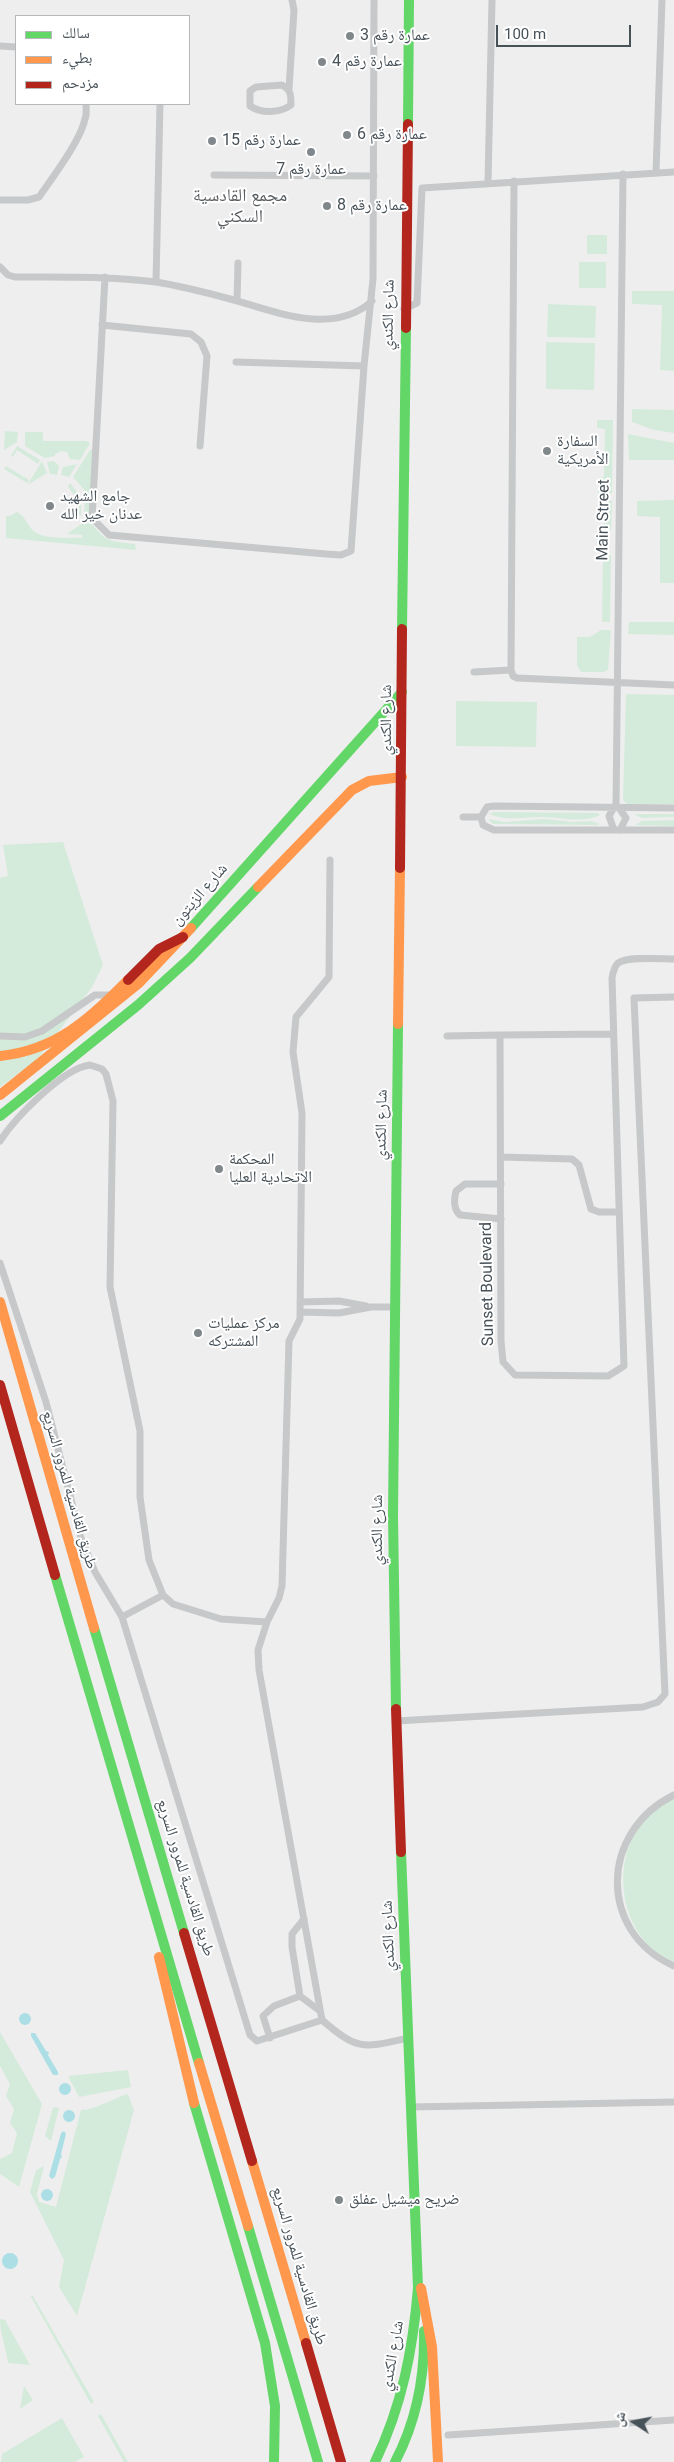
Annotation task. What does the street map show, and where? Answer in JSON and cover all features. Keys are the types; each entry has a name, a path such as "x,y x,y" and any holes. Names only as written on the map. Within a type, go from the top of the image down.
{"main road":[{"name":"شارع الكندي","path":"395,2462 417,2413 423,2387 426,2357 417,2250 408,2038 396,1721 393,1516 394,1307 402,777 404,309 409,0"},
{"name":"شارع الزيتون","path":"126,988 164,944 183,937 402,692"},
{"path":"0,1116 138,1004 190,958 352,790 369,781 402,777"},
{"path":"126,988 138,1004"},
{"path":"0,1056 29,1054 43,1048 87,1018 112,995 126,988"},
{"path":"0,1095 126,988"},
{"name":"طريق القادسية للمرور السريع","path":"0,1302 76,1567 226,2068 341,2462"},
{"path":"0,1385 140,1866 318,2462"},
{"path":"140,1866 168,1999 193,2099 238,2257 265,2343 274,2406 274,2462"},
{"name":"شارع الكندي","path":"375,2462 389,2436 410,2363 417,2298 417,2250"},
{"path":"420,2288 432,2347 438,2462"}],"street":[{"path":"289,89 282,85 256,87 250,91 250,106 256,110 282,111 290,105 291,94 289,89 294,10 292,0"},
{"path":"106,277 92,518 109,535 326,554 347,553 351,551 364,366 372,302 374,0"},
{"path":"488,183 492,0"},
{"path":"656,172 662,0"},
{"path":"0,46 15,47"},
{"path":"0,200 28,200 39,197 67,156 86,120 86,105"},
{"path":"156,282 160,105"},
{"path":"404,309 417,303 422,188 674,172"},
{"name":"Main Street","path":"616,807 623,174"},
{"path":"214,175 374,176"},
{"path":"514,181 511,670 513,676 517,678 616,684 674,685"},
{"path":"237,301 238,263"},
{"path":"0,267 8,275 15,277 106,277 156,282 296,317 313,318 355,313 372,302"},
{"path":"102,325 191,334 201,342 207,356 200,446"},
{"path":"236,362 364,366"},
{"path":"474,672 511,670"},
{"path":"674,808 494,806 487,807 481,817 483,825 494,830 674,830"},
{"path":"616,807 626,818 617,830"},
{"path":"616,807 609,816 617,830"},
{"path":"463,817 481,817"},
{"path":"330,860 329,977 296,1017 293,1052 302,1113 300,1319 289,1341 282,1586 258,1650 259,1670 322,2020 344,2040 358,2045 380,2044 408,2038"},
{"name":"Sunset Boulevard","path":"500,1035 501,1341 504,1362 515,1375 608,1376 624,1366 612,1034 612,978 614,970 619,963 627,960 674,959"},
{"path":"0,1036 25,1036 42,1031 95,995 112,995"},
{"path":"396,1721 643,1707 658,1702 665,1694 634,998 674,997"},
{"path":"447,1036 612,1034"},
{"path":"0,1141 14,1122 41,1095 84,1065 102,1069 106,1074 113,1101 114,1130 110,1287 140,1431 140,1497 149,1560 163,1595 173,1604 210,1616 267,1622"},
{"path":"501,1157 572,1159 579,1165 591,1209 599,1212 618,1212"},
{"path":"501,1184 465,1184 456,1191 454,1200 456,1210 460,1215 501,1219"},
{"path":"0,1263 46,1402 81,1538 95,1572 122,1617 250,2035 257,2041 322,2020"},
{"path":"300,1302 340,1301 371,1307"},
{"path":"300,1312 339,1313 371,1307 394,1307"},
{"path":"122,1617 163,1595"},
{"path":"674,1795 650,1810 634,1829 622,1853 617,1874 617,1895 622,1914 630,1930 646,1949 660,1960 674,1966"},
{"path":"304,1919 292,1934 292,1947 300,1996 320,2011"},
{"path":"270,2038 263,2016 265,2013 274,2006 300,1996"},
{"path":"411,2107 674,2102"},
{"path":"448,2436 674,2420"}],"green space":[{"path":"587,235 607,235 607,254 587,254"},
{"path":"579,262 606,262 606,288 579,288"},
{"path":"632,291 674,291 674,371 660,370 662,305 632,304"},
{"path":"548,304 596,306 595,338 547,337"},
{"path":"546,342 595,343 594,390 546,389"},
{"path":"632,409 674,410 674,433 654,430 632,422"},
{"path":"597,420 613,420 612,493 598,493 599,477 604,477 605,429 597,428"},
{"path":"5,431 18,432 17,442 4,450"},
{"path":"25,432 43,432 43,441 86,441 90,443 80,460 70,459 67,452 61,451 55,454 55,456 45,458 25,446"},
{"path":"628,434 674,443 674,460 629,460"},
{"path":"17,446 40,460 38,464 17,450 13,457 11,456"},
{"path":"90,450 94,450 90,522 109,540 135,544 136,550 6,538 6,516 17,512 32,530 40,535 82,538 82,535 67,534 84,522 85,491 73,477"},
{"path":"42,461 47,473 28,484"},
{"path":"54,461 59,466 57,475 50,474 47,462"},
{"path":"77,464 69,477 61,475 63,467"},
{"path":"6,466 29,480 27,483 4,469"},
{"path":"70,483 81,497 81,515 79,515 79,501 68,487"},
{"path":"674,500 674,583 660,583 660,517 637,516 637,501"},
{"path":"605,501 612,501 611,530 604,530"},
{"path":"603,555 611,555 610,622 602,622"},
{"path":"629,622 674,622 674,635 628,634"},
{"path":"601,630 611,630 608,670 604,672 581,672 577,665 577,637 590,637"},
{"path":"626,694 674,695 674,804 627,804 623,800"},
{"path":"456,701 537,702 536,747 456,746"},
{"path":"494,812 598,813 600,815 579,820 543,817 502,818 489,814"},
{"path":"634,814 674,814 674,817 642,818"},
{"path":"488,819 505,822 544,819 574,822 591,821 600,824 493,824"},
{"path":"674,820 674,826 635,825 642,821"},
{"path":"63,842 103,965 92,987 38,1059 0,1087 0,878 8,876 3,845"},
{"path":"674,1799 674,1963 654,1952 640,1935 631,1917 625,1898 623,1878 626,1858 632,1839 642,1822 656,1809"},
{"path":"0,2032 42,2104 19,2187 0,2174 0,2159 12,2153 17,2133 10,2123 14,2109 6,2096 10,2084 0,2066"},
{"path":"128,2070 131,2087 79,2097 68,2076"},
{"path":"128,2094 134,2110 77,2316 59,2287 64,2260 30,2192 36,2170 44,2166 37,2194 39,2202 56,2207 81,2110 92,2108"},
{"path":"53,2107 59,2108 51,2141 45,2136"},
{"path":"30,2295 33,2296 94,2402 91,2404"},
{"path":"0,2319 5,2320 30,2365 8,2363"},
{"path":"24,2386 33,2400 20,2409"},
{"path":"101,2414 128,2462 124,2462 98,2416"},
{"path":"62,2418 84,2457 75,2462 1,2462 2,2454"}],"water":[{"path":"23,2013 27,2013 31,2019 27,2025 23,2025 19,2021 19,2017"},
{"path":"31,2033 35,2033 46,2051 49,2052 48,2055 58,2075 53,2075"},
{"path":"63,2083 67,2083 71,2089 67,2095 63,2095 59,2091 59,2087"},
{"path":"67,2110 71,2110 75,2116 71,2122 67,2122 63,2118 63,2114"},
{"path":"64,2131 66,2134 62,2157 55,2177 52,2179 49,2176 61,2133"},
{"path":"45,2189 49,2189 53,2195 49,2201 45,2201 41,2197 41,2193"},
{"path":"10,2253 16,2255 18,2261 16,2267 10,2269 4,2267 2,2261 4,2255"}],"traffic: fast":[{"path":"408,124 409,0"},
{"path":"402,629 406,328"},
{"path":"191,928 402,692"},
{"path":"0,1116 138,1005 190,958 258,887"},
{"path":"396,1709 393,1516 398,1024"},
{"path":"55,1575 199,2063"},
{"path":"94,1628 184,1933"},
{"path":"375,2462 392,2420 405,2377 413,2333 418,2288 401,1852"},
{"path":"194,2103 265,2343 275,2406 274,2462"},
{"path":"248,2226 318,2462"},
{"path":"395,2462 409,2430 418,2398 423,2365 424,2331"}],"traffic: slow":[{"path":"258,887 352,790 369,781 402,777"},
{"path":"398,1024 400,868"},
{"path":"0,1095 139,983 191,928"},
{"path":"0,1056 20,1053 55,1040 85,1020 128,980"},
{"path":"0,1302 94,1628"},
{"path":"159,1957 194,2103"},
{"path":"199,2063 248,2226"},
{"path":"252,2161 306,2343"},
{"path":"421,2288 432,2347 438,2462"}],"traffic: jam":[{"path":"406,328 408,124"},
{"path":"400,868 402,629"},
{"path":"128,980 159,949 183,937"},
{"path":"0,1385 55,1575"},
{"path":"396,1709 401,1852"},
{"path":"184,1933 252,2161"},
{"path":"306,2343 341,2462"}],"place":[{"name":"عمارة رقم 3","path":"350,36"},
{"name":"عمارة رقم 4","path":"322,62"},
{"name":"عمارة رقم 6","path":"347,135"},
{"name":"عمارة رقم 15","path":"212,141"},
{"name":"عمارة رقم 7","path":"311,152"},
{"name":"عمارة رقم 8","path":"327,206"},
{"name":"السفارة الأمريكية","path":"547,451"},
{"name":"جامع الشهيد عدنان خير الله","path":"50,506"},
{"name":"المحكمة الاتحادية العليا","path":"219,1169"},
{"name":"مركز عمليات المشتركه","path":"198,1333"},
{"name":"ضريح ميشيل عفلق","path":"339,2200"}],"district":[{"name":"مجمع القادسية السكني","path":"240,206"}]}
